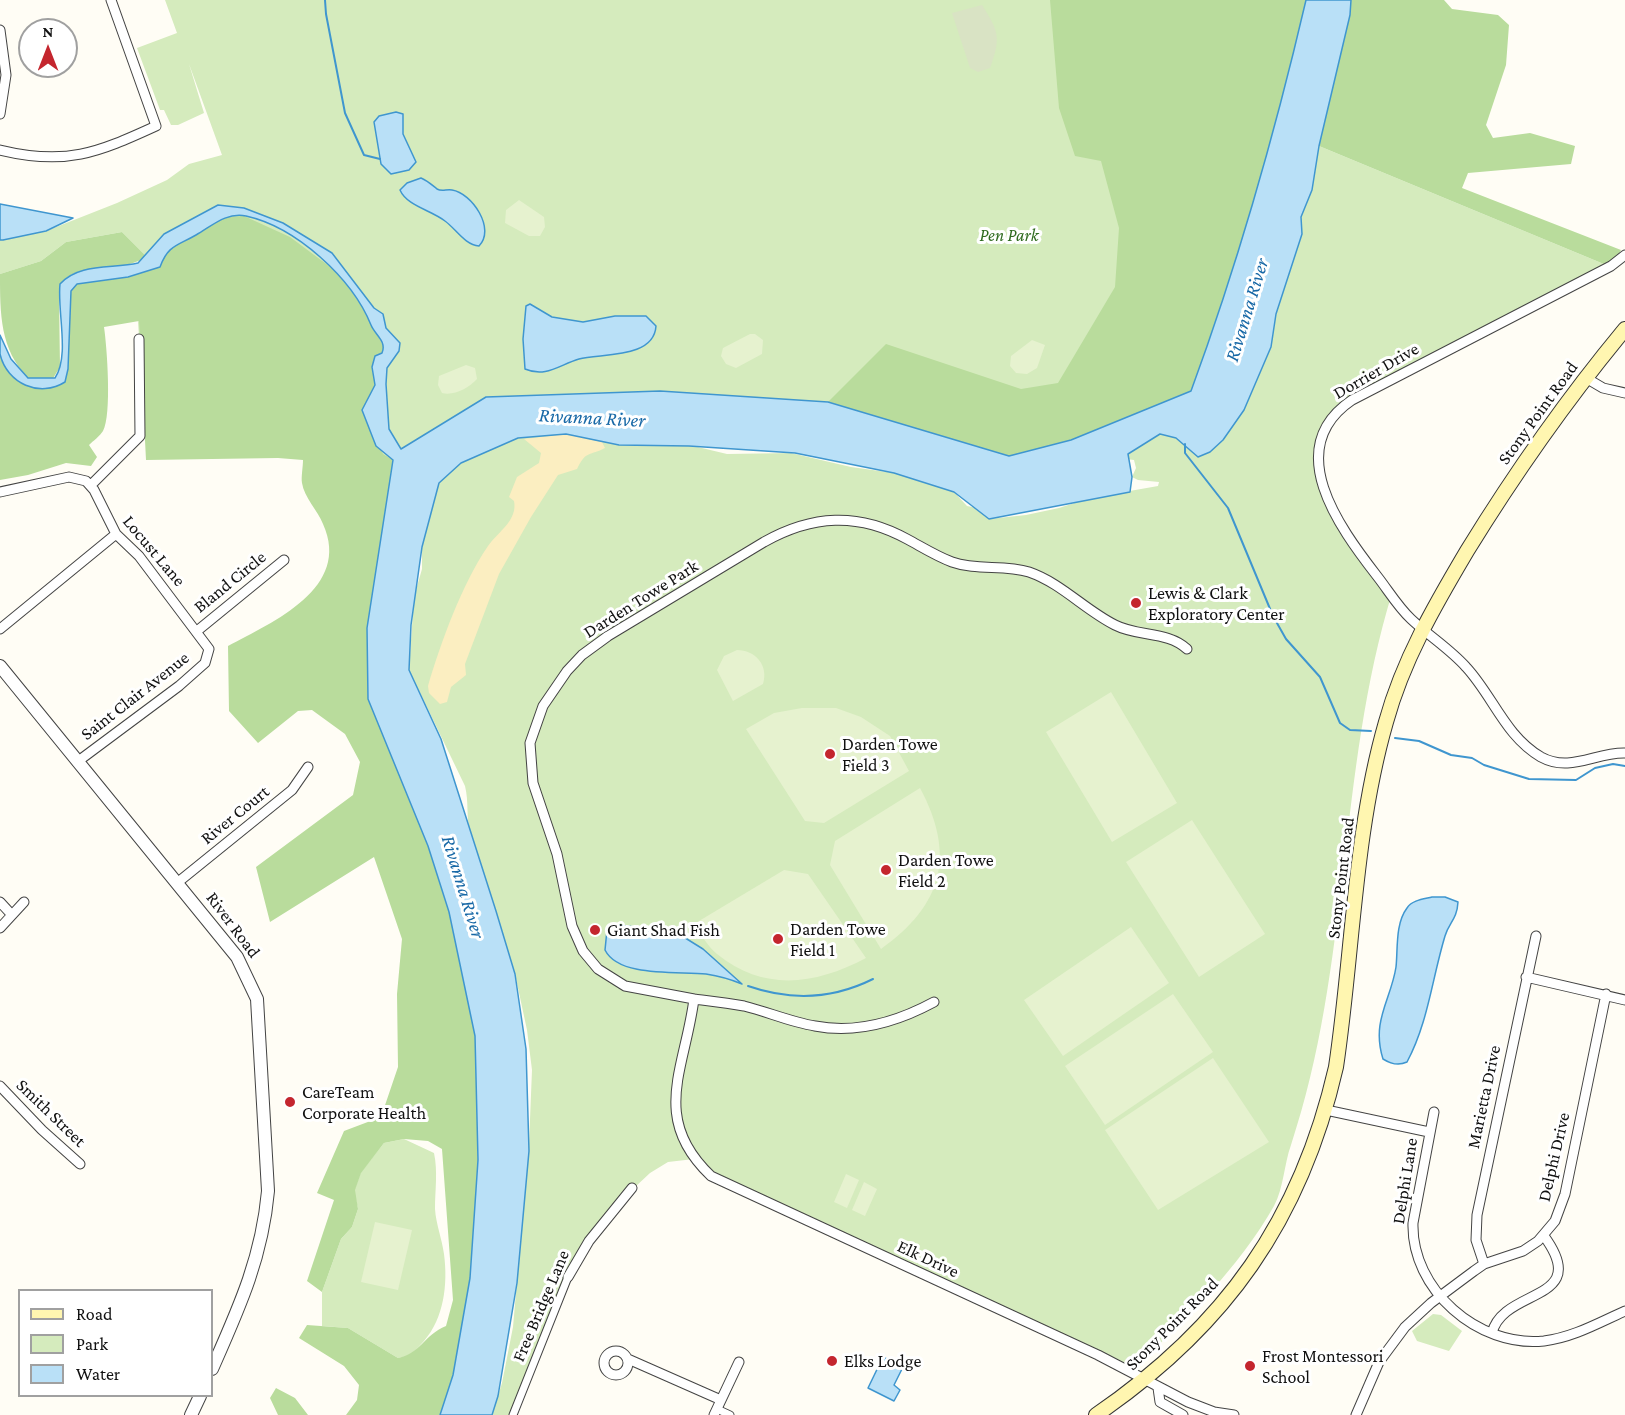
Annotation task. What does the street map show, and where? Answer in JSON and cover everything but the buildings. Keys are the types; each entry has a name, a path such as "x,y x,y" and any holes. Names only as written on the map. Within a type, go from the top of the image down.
{"main road":[{"name":"Stony Point Road","path":"1096,1415 1143,1381 1216,1310 1265,1246 1298,1188 1326,1110 1340,1042 1372,780 1389,710 1422,629 1448,584 1512,481 1586,378 1625,329"}],"street":[{"path":"0,150 48,157 80,156 109,147 156,126 111,0"},
{"path":"0,30 6,75 0,114"},
{"name":"Dorrier Drive","path":"1625,255 1611,266 1363,393 1335,413 1323,431 1318,455 1319,468 1328,499 1370,566 1409,617 1463,662 1510,730 1542,758 1570,764 1605,754 1625,753"},
{"path":"0,492 69,477 81,478 91,485 140,436 139,339"},
{"path":"1586,378 1603,388 1625,393"},
{"name":"Locust Lane","path":"91,485 116,534 139,556 207,644 210,654"},
{"name":"Darden Towe Park","path":"934,1002 914,1013 881,1024 832,1028 796,1022 742,1006 635,990 610,978 598,969 583,951 572,926 557,854 533,783 530,743 536,720 557,684 593,646 783,531 818,520 853,521 890,531 955,563 1028,572 1054,585 1116,626 1174,639 1187,649"},
{"path":"0,629 116,534"},
{"name":"Bland Circle","path":"197,631 284,560"},
{"name":"Saint Clair Avenue","path":"77,762 178,686 205,663 210,654"},
{"name":"River Road","path":"0,666 242,964 253,986 259,1014 268,1191 266,1216 249,1286 213,1367"},
{"name":"River Court","path":"177,884 292,790 309,767"},
{"path":"0,902 12,915"},
{"path":"0,928 24,903"},
{"name":"Marietta Drive","path":"1484,1264 1477,1246 1476,1223 1536,936"},
{"path":"1526,977 1625,1000"},
{"name":"Delphi Drive","path":"1356,1415 1362,1396 1385,1353 1410,1322 1440,1296 1484,1264 1523,1251 1544,1236 1555,1221 1563,1203 1606,994"},
{"name":"Elk Drive","path":"694,999 689,1034 676,1080 674,1103 677,1126 689,1151 700,1166 719,1182 1098,1355 1204,1412 1234,1415"},
{"name":"Smith Street","path":"0,1086 42,1130 80,1164"},
{"path":"1326,1110 1429,1132"},
{"name":"Delphi Lane","path":"1434,1112 1413,1223 1412,1241 1426,1278 1440,1296 1464,1318 1492,1333 1522,1341 1560,1338 1594,1327 1625,1311"},
{"name":"Free Bridge Lane","path":"513,1415 568,1277 589,1241 632,1188"},
{"path":"1492,1333 1500,1316 1548,1288 1556,1278 1559,1266 1557,1253 1544,1236"},
{"path":"628,1359 730,1415"},
{"path":"718,1408 739,1362"},
{"path":"1158,1388 1160,1402 1183,1415"},
{"path":"191,1415 199,1397"}],"green space":[{"name":"Pen Park","path":"165,0 1308,0 1219,363 1162,434 1176,438 1198,457 1223,440 1244,410 1271,347 1276,314 1302,234 1301,217 1312,190 1319,146 1611,267 1345,406 1323,438 1323,479 1339,517 1392,593 1374,661 1361,730 1335,940 1310,1078 1274,1206 1244,1251 1208,1295 1168,1336 1128,1372 724,1186 694,1159 668,1162 650,1173 634,1188 617,1214 595,1236 576,1266 513,1415 492,1415 502,1383 513,1327 529,1144 532,1070 527,1030 515,974 470,833 465,786 409,670 414,597 422,569 422,547 436,485 461,463 515,431 681,443 727,454 791,453 851,467 894,473 954,492 967,506 977,508 989,519 1059,508 1090,498 1158,486 1159,482 1138,480 1132,477 1136,468 1134,460 1126,459 1129,453 496,405 411,464 147,449 134,267 242,208 218,205 164,234 146,256 122,232 66,242 41,261 0,274 0,240 46,231 167,180 189,164 222,155 189,64 204,113 178,125 171,125 164,110 160,110 137,48 177,33"},
{"path":"1050,0 1306,0 1282,99 1254,197 1191,391 1071,440 1009,456 828,402 886,344 1021,389 1058,383 1115,287 1119,228 1101,161 1075,156 1059,108"},
{"path":"1351,0 1444,0 1452,9 1498,15 1509,25 1506,65 1486,125 1493,138 1530,133 1575,146 1571,164 1468,173 1462,188 1621,250 1611,267 1319,146"},
{"path":"982,5 995,29 997,42 990,68 978,72 970,68 952,13"},
{"path":"519,200 544,217 545,227 540,236 529,236 505,223 506,210"},
{"path":"244,216 290,237 337,272 361,302 384,348 382,353 375,356 372,367 375,385 362,410 383,454 393,460 387,508 379,725 428,846 449,912 475,1036 478,1160 470,1278 453,1375 440,1415 346,1415 357,1400 359,1385 344,1366 299,1338 307,1325 348,1328 398,1358 412,1353 432,1334 446,1326 453,1300 442,1149 428,1141 404,1139 384,1143 361,1173 355,1190 358,1209 352,1227 341,1239 322,1292 307,1281 334,1200 317,1193 344,1131 381,1117 398,1067 397,994 402,939 374,857 270,922 256,867 353,795 360,762 345,734 312,710 298,711 258,743 229,711 228,646 266,626 303,600 318,584 327,567 329,547 323,524 303,488 303,460 278,458 146,460 139,321 104,327 108,396 106,423 103,431 89,445 97,457 91,466 66,463 28,475 0,480 0,354 7,368 22,383 44,389 68,369 71,291 77,284 128,277 159,267 170,248 223,217"},
{"path":"122,232 146,256 136,262 82,271 71,275 63,282 59,294 60,367 52,380 28,378 19,367 7,343 1,317 0,274 41,261 66,242"},
{"path":"750,334 755,334 763,340 762,354 736,368 726,364 721,356 723,348"},
{"path":"1032,340 1045,345 1037,368 1027,374 1016,373 1010,366 1011,356"},
{"path":"466,365 475,368 477,379 461,391 442,393 438,385 439,376"},
{"path":"737,650 750,653 759,660 764,677 763,684 733,701 717,670 724,656"},
{"path":"1111,692 1177,803 1112,842 1046,732"},
{"name":"Darden Towe Field 3","path":"802,708 836,708 861,717 890,736 909,771 824,823 805,821 746,729 774,713"},
{"name":"Darden Towe Field 2","path":"920,788 938,835 940,857 937,877 930,896 918,915 881,949 830,865 835,841"},
{"path":"1192,820 1265,934 1199,977 1126,862"},
{"name":"Darden Towe Field 1","path":"784,870 808,874 866,958 828,974 809,979 771,979 735,966 711,948 694,924"},
{"path":"1131,927 1169,983 1063,1056 1024,1000"},
{"path":"1173,994 1213,1052 1105,1125 1065,1066"},
{"path":"1213,1058 1269,1142 1158,1210 1105,1130"},
{"path":"404,1139 434,1153 435,1209 444,1254 445,1289 440,1311 431,1332 412,1352 398,1358 348,1328 322,1326 322,1292 341,1239 352,1227 358,1209 354,1191 361,1172 384,1143"},
{"path":"846,1174 859,1180 847,1208 834,1202"},
{"path":"864,1182 877,1189 865,1216 852,1210"},
{"path":"375,1222 412,1230 398,1290 361,1282"},
{"path":"1433,1314 1441,1315 1462,1331 1449,1351 1417,1341 1412,1331"},
{"path":"276,1388 295,1398 308,1415 278,1415 270,1398"}],"sand":[{"path":"566,434 602,442 605,448 586,456 577,469 558,475 499,574 465,664 466,675 451,687 447,702 440,704 429,693 428,686 453,614 478,561 513,514 514,501 509,497 517,477 539,463 541,453 524,439"}],"water":[{"name":"Rivanna River","path":"1306,0 1351,0 1350,15 1319,146 1312,190 1301,217 1302,234 1276,314 1271,347 1244,410 1223,440 1210,452 1198,457 1176,438 1160,434 1128,454 1132,477 1130,492 989,519 954,492 894,473 795,453 689,446 619,445 566,434 518,438 461,463 439,483 422,547 411,625 409,670 441,739 515,974 526,1049 529,1151 517,1283 498,1396 492,1415 440,1415 453,1375 470,1278 478,1160 475,1036 449,912 428,846 368,699 367,628 393,460 376,446 362,410 375,385 372,367 375,356 382,353 382,342 350,290 320,257 284,231 265,222 239,215 226,218 174,247 166,254 160,267 128,277 77,284 71,291 68,369 65,382 45,389 35,388 17,380 4,364 0,354 0,335 11,359 28,378 55,378 62,358 60,284 68,277 86,270 138,263 164,234 218,205 244,208 283,223 332,253 374,308 383,314 386,328 400,343 399,351 387,368 386,384 389,429 401,449 486,397 660,391 828,402 1009,456 1071,440 1191,391 1254,197 1282,99"},
{"path":"396,112 403,114 403,134 416,162 409,170 391,174 381,164 374,122 379,116"},
{"path":"421,178 439,190 452,190 460,193 474,205 485,231 484,239 479,246 469,243 445,221 414,204 403,195 400,190 407,183"},
{"path":"0,204 73,218 46,231 0,240"},
{"path":"530,304 552,317 583,322 615,316 646,316 656,326 653,337 637,349 625,353 579,359 552,370 533,371 525,369 523,339 526,306"},
{"path":"1432,897 1445,897 1458,902 1457,908 1445,936 1420,1032 1407,1062 1395,1064 1383,1059 1379,1033 1383,1011 1394,979 1400,921 1409,905"},
{"path":"616,925 674,931 703,949 742,984 706,974 651,971 623,965 612,959 605,950 607,930"},
{"path":"883,1357 903,1367 894,1385 900,1390 894,1401 868,1388"}],"waterway":[{"path":"325,0 345,113 364,155 380,159"},
{"path":"1185,444 1185,453 1228,508 1273,616 1286,639 1320,677 1340,723 1350,730 1371,731"},
{"path":"1395,738 1419,741 1451,755 1472,758 1484,765 1529,779 1576,780 1595,768 1613,764 1625,766"},
{"path":"748,986 780,994 812,996 843,991 873,979"}],"place":[{"name":"Lewis & Clark Exploratory Center","path":"1136,603"},
{"name":"Darden Towe Field 3","path":"830,754"},
{"name":"Darden Towe Field 2","path":"886,870"},
{"name":"Giant Shad Fish","path":"595,930"},
{"name":"Darden Towe Field 1","path":"778,939"},
{"name":"CareTeam Corporate Health","path":"290,1102"},
{"name":"Elks Lodge","path":"832,1361"},
{"name":"Frost Montessori School","path":"1250,1366"}]}
